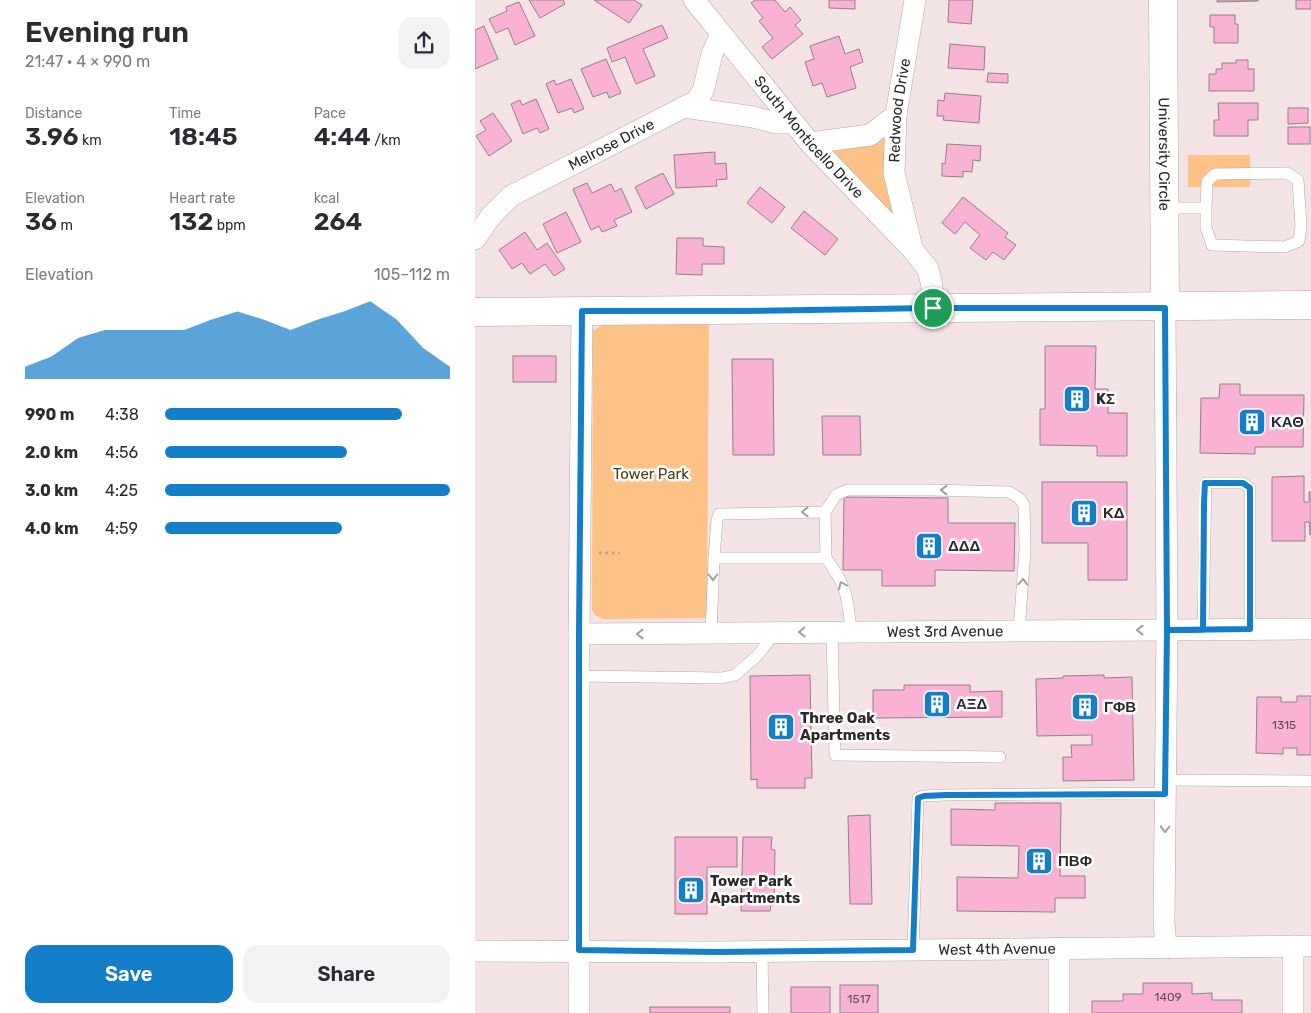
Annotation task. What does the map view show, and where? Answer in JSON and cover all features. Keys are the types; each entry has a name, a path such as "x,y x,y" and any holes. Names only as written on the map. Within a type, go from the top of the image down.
{"street":[{"name":"Redwood Drive","path":"912,249 894,173 897,115 915,0"},
{"name":"University Circle","path":"1163,0 1165,308"},
{"name":"South Monticello Drive","path":"695,1 810,143 912,249 928,269 932,286 933,308"},
{"name":"Melrose Drive","path":"475,239 491,216 511,196 696,101 703,91 712,54 721,34"},
{"path":"684,107 753,117 777,123 794,123"},
{"path":"810,143 870,136 897,115"},
{"path":"475,312 1165,308 1311,305"},
{"path":"1165,308 1167,630 1163,922 1166,948"},
{"path":"579,1013 579,634 582,311"},
{"name":"West 3rd Avenue","path":"579,634 1311,629"},
{"path":"1293,1013 1302,946"},
{"name":"West 4th Avenue","path":"475,950 762,952 1302,946"},
{"path":"1059,948 1059,1013"}],"lane":[{"path":"1287,173 1298,180 1301,226 1299,240 1285,247 1212,245 1205,228 1206,208 1207,182 1215,174 1287,173"},
{"path":"1165,208 1206,208"},
{"path":"1203,630 1205,483 1243,483 1250,488 1250,629"},
{"path":"1000,757 835,755 841,632 848,601 844,586 826,558 825,512 836,495 847,490 931,490 1009,492 1019,498 1024,505 1025,550 1019,631"},
{"path":"711,633 714,558 719,514 825,512"},
{"path":"714,558 826,558"},
{"path":"579,676 722,678 735,676 769,642 771,633"},
{"path":"913,950 918,798 939,795 1311,780"},
{"path":"762,952 763,1013"}],"green space":[{"path":"896,115 912,249 810,143"},
{"path":"1188,155 1250,155 1250,187 1188,187"},
{"name":"Tower Park","path":"604,324 709,325 707,612 705,618 604,619 596,616 592,610 593,331"}],"building":[{"path":"529,0 563,0 565,4 540,18"},
{"path":"594,0 634,0 642,5 629,23"},
{"path":"755,0 775,0 785,12 790,7 801,20 795,25 803,34 772,59 762,47 773,38 759,21 763,18 751,3"},
{"path":"829,0 855,0 855,9 829,8"},
{"path":"949,0 973,0 971,24 948,22"},
{"path":"1217,0 1258,0 1258,1 1217,2"},
{"path":"1296,0 1311,0 1311,9 1296,9"},
{"path":"519,2 535,36 515,45 508,28 496,33 489,19 507,11 506,7"},
{"path":"1210,15 1235,15 1235,24 1238,24 1238,43 1214,43 1214,27 1210,27"},
{"path":"662,25 668,38 643,49 655,76 636,84 625,57 612,62 607,48"},
{"path":"484,26 498,59 475,69 475,30"},
{"path":"839,36 845,54 859,49 863,62 850,67 856,88 827,97 822,83 813,86 805,62 814,59 810,46"},
{"path":"950,44 985,47 984,70 948,68"},
{"path":"606,59 621,93 609,98 607,92 593,97 581,69"},
{"path":"1236,60 1248,60 1248,69 1254,69 1254,91 1209,91 1209,74 1216,74 1216,69 1222,69 1222,63 1236,63"},
{"path":"988,73 1008,74 1008,83 987,82"},
{"path":"571,79 584,109 574,113 572,108 558,113 546,84 554,80 556,85"},
{"path":"945,93 981,96 979,123 943,120 944,116 937,116 938,100 944,101"},
{"path":"536,99 549,129 540,133 537,128 523,134 511,104 520,100 522,105"},
{"path":"1218,103 1258,103 1258,120 1248,120 1248,136 1214,136 1214,120 1219,120"},
{"path":"1288,108 1308,108 1308,123 1288,124"},
{"path":"493,113 512,141 489,156 476,136 486,130 480,121"},
{"path":"1288,127 1310,127 1310,144 1288,144"},
{"path":"947,144 981,146 980,161 973,160 972,172 963,171 963,177 942,176 942,163 945,164"},
{"path":"715,152 715,164 726,163 727,179 716,180 717,186 676,188 674,155"},
{"path":"663,173 674,194 646,209 635,187"},
{"path":"587,183 592,193 611,184 615,192 621,188 632,212 614,220 617,226 602,232 599,226 591,230 573,189"},
{"path":"760,187 785,207 772,223 747,203"},
{"path":"963,197 1008,233 1005,237 1016,245 1004,260 993,252 986,260 970,248 980,235 965,222 955,234 942,223"},
{"path":"804,211 838,239 825,255 791,228"},
{"path":"566,212 581,242 557,253 543,224"},
{"path":"525,232 537,250 547,243 565,269 554,276 545,264 530,274 522,263 512,269 499,250"},
{"path":"677,238 703,238 703,246 724,247 724,264 702,264 702,275 676,274"},
{"name":"KΣ","path":"1045,346 1096,346 1095,389 1108,389 1108,413 1127,413 1127,456 1097,456 1097,446 1040,445 1040,409 1045,409"},
{"path":"513,356 556,356 556,382 513,382"},
{"path":"732,359 773,359 774,455 733,455"},
{"name":"ΚΑΘ","path":"1220,384 1240,384 1240,395 1304,395 1303,447 1255,447 1255,454 1200,453 1201,398 1219,398"},
{"path":"822,416 860,416 861,455 823,455"},
{"path":"1304,476 1304,502 1309,502 1309,492 1311,492 1311,535 1309,522 1305,522 1305,541 1272,541 1272,477"},
{"name":"ΚΔ","path":"1042,482 1127,482 1127,580 1088,580 1088,543 1042,543"},
{"name":"ΔΔΔ","path":"844,497 948,498 948,523 1015,523 1014,571 935,570 935,586 882,586 882,570 843,570"},
{"name":"Three Oak Apartments","path":"810,675 812,778 805,778 805,788 757,788 757,779 751,780 750,676"},
{"name":"ΓΦΒ","path":"1104,675 1104,678 1132,677 1134,780 1063,781 1063,757 1072,757 1071,745 1092,745 1092,735 1037,736 1036,679"},
{"name":"ΑΞΔ","path":"904,685 970,685 970,692 1002,691 1002,717 873,718 873,690 904,690"},
{"path":"1297,696 1311,696 1311,755 1297,755 1297,748 1283,748 1283,754 1256,753 1257,697 1281,697 1281,702 1297,702"},
{"name":"ΠΒΦ","path":"995,803 1061,803 1060,876 1085,876 1085,898 1055,898 1055,912 957,911 957,877 1018,878 1019,846 951,845 951,809 995,810"},
{"path":"870,815 872,904 850,904 848,816"},
{"name":"Tower Park Apartments","path":"675,837 737,837 737,867 707,867 707,914 675,914"},
{"name":"Tower Park Apartments","path":"743,837 772,837 771,849 775,850 774,905 771,905 770,911 741,911"},
{"path":"1143,983 1192,983 1192,994 1212,993 1212,1000 1242,1000 1242,1013 1092,1013 1092,1001 1123,1001 1123,994 1143,994"},
{"path":"840,985 878,985 878,1013 840,1013"},
{"path":"791,987 830,987 830,1013 791,1013"},
{"path":"650,1007 730,1007 730,1013 650,1013"}],"place":[{"name":"KΣ","path":"1077,399"},
{"name":"ΚΑΘ","path":"1252,422"},
{"name":"ΚΔ","path":"1084,513"},
{"name":"ΔΔΔ","path":"929,546"},
{"name":"ΑΞΔ","path":"937,704"},
{"name":"ΓΦΒ","path":"1085,707"},
{"name":"Three Oak Apartments","path":"781,727"},
{"name":"ΠΒΦ","path":"1039,861"},
{"name":"Tower Park Apartments","path":"691,890"}],"route":[{"path":"933,308 582,311 579,950 716,952 913,950 918,798 946,795 1165,794 1167,630 1203,630 1204,503 1205,483 1243,483 1250,488 1250,629 1167,630 1165,308 933,308"}]}
